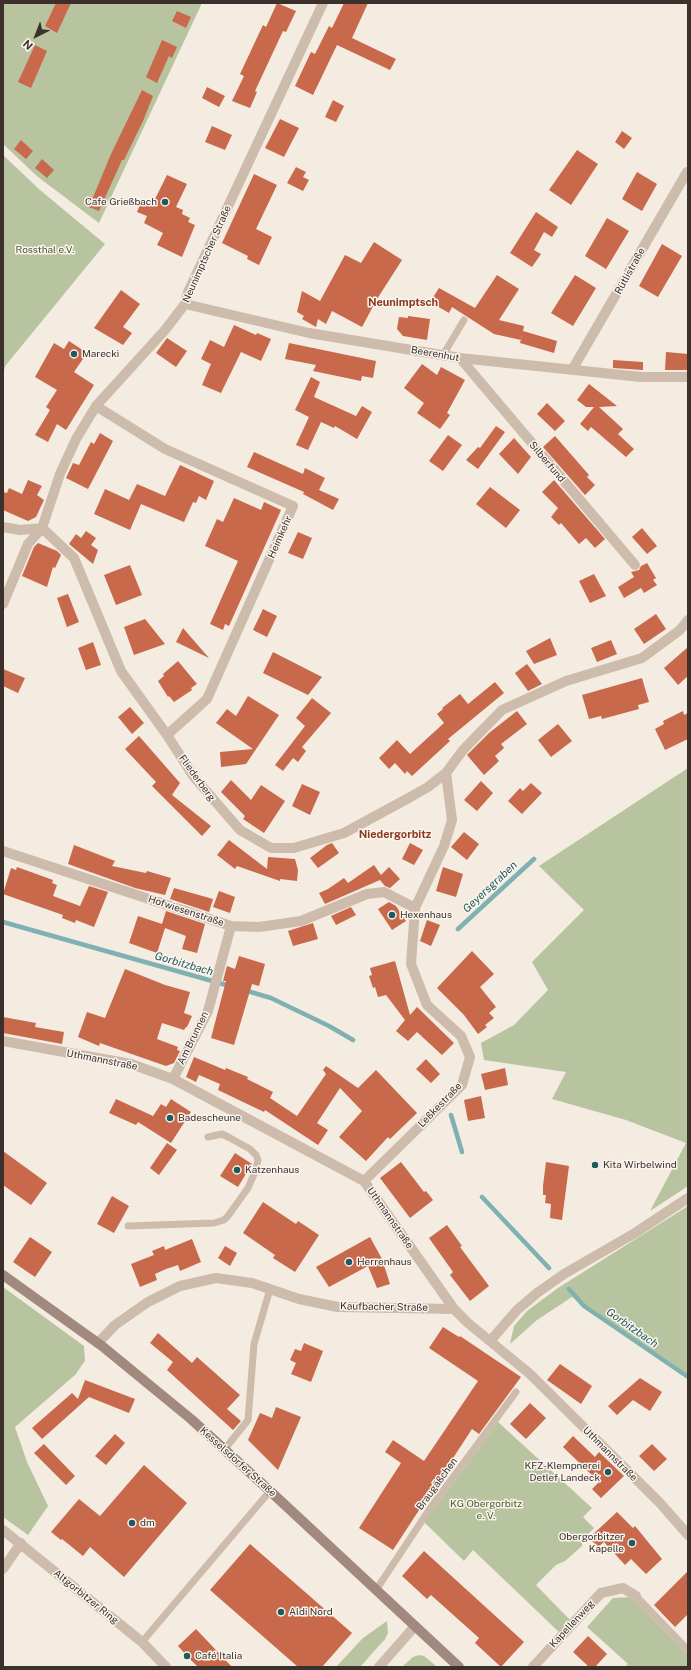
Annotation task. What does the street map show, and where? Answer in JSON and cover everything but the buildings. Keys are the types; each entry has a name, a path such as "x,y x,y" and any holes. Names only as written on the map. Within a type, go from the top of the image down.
{"main road":[{"name":"Kesselsdorfer Straße","path":"3,1275 98,1343 191,1419 270,1490 459,1667"}],"street":[{"name":"Neunimptscher Straße","path":"42,528 63,467 76,439 96,406 165,330 185,304 195,278 323,3"},
{"name":"Rütlistraße","path":"572,370 687,172"},
{"name":"Beerenhut","path":"185,304 309,333 460,358 641,377 688,377"},
{"name":"Silberfund","path":"460,358 635,566"},
{"name":"Heimkehr","path":"96,406 165,449 293,506 206,699 167,735"},
{"path":"3,527 20,530 42,528"},
{"path":"3,604 28,544 42,528"},
{"name":"Fliederberg","path":"42,528 74,558 121,671 167,735 194,777 219,808 240,830 270,848 294,848 344,834 428,787 446,773"},
{"path":"446,773 463,750 502,710 566,681 642,658 680,630 688,620"},
{"name":"Leßkestraße","path":"364,1181 462,1085 470,1057 461,1036 427,1005 411,964 415,908 444,846 452,820 446,773"},
{"name":"Hofwiesenstraße","path":"3,851 231,926 259,927 301,921 366,894 384,892 415,908"},
{"name":"Am Brunnen","path":"173,1079 208,1011 231,926"},
{"name":"Uthmannstraße","path":"3,1041 131,1064 173,1079 364,1181 454,1309 468,1323 491,1340 536,1379 660,1503 688,1535"},
{"path":"491,1340 517,1310 542,1289 564,1274 635,1233 688,1198"},
{"name":"Kaufbacher Straße","path":"98,1343 115,1325 148,1302 180,1286 216,1278 252,1283 299,1299 338,1307 454,1309"},
{"name":"Altgorbitzer Ring","path":"3,1530 142,1642 166,1667"},
{"path":"3,1569 21,1543"},
{"name":"Kapellenweg","path":"533,1667 600,1593 623,1588 636,1596"},
{"path":"379,1667 415,1626"}],"lane":[{"path":"443,355 464,320"},
{"path":"128,1226 214,1223 224,1220 228,1216 248,1188 256,1172 258,1160 256,1155 250,1149 222,1134 208,1137"},
{"path":"224,1450 248,1420 254,1344 270,1289"},
{"name":"Braugäßchen","path":"376,1590 431,1507 516,1392"},
{"path":"142,1642 270,1490"},
{"name":"Kapellenweg","path":"636,1596 688,1650"}],"green space":[{"path":"3,3 202,3 99,223 38,177 3,144"},
{"name":"Rossthal e.V.","path":"3,155 40,190 105,244 6,365 3,372"},
{"path":"688,768 688,1186 650,1211 686,1143 626,1120 552,1099 566,1072 484,1060 481,1043 514,1025 548,990 532,962 584,910 539,866"},
{"path":"688,1206 688,1378 680,1370 572,1297 537,1320 510,1344 514,1326 527,1311 558,1288"},
{"path":"3,1287 84,1346 85,1361 75,1375 15,1427 27,1462 48,1506 28,1535 3,1517"},
{"name":"KG Obergorbitz e. V.","path":"498,1422 592,1508 583,1517 594,1528 582,1540 582,1546 565,1561 556,1565 536,1585 570,1620 559,1632 473,1550 464,1561 424,1522"},
{"path":"632,1597 688,1655 688,1667 625,1667 628,1664 587,1627 613,1598"},
{"path":"387,1621 388,1633 385,1639 360,1667 336,1667 363,1638"},
{"path":"419,1655 424,1656 437,1667 402,1667 413,1657"}],"waterway":[{"name":"Geyersgraben","path":"458,929 534,859"},
{"name":"Gorbitzbach","path":"3,922 230,986"},
{"name":"Gorbitzbach","path":"244,990 271,998 329,1026 353,1040"},
{"name":"Gorbitzbach","path":"451,1115 462,1152"},
{"name":"Gorbitzbach","path":"482,1197 549,1268"},
{"name":"Gorbitzbach","path":"569,1289 584,1306 688,1377"}],"place":[{"name":"Cafe Grießbach","path":"165,202"},
{"name":"Marecki","path":"74,354"},
{"name":"Hexenhaus","path":"392,915"},
{"name":"Badescheune","path":"170,1118"},
{"name":"Kita Wirbelwind","path":"595,1165"},
{"name":"Katzenhaus","path":"237,1170"},
{"name":"Herrenhaus","path":"349,1262"},
{"name":"KFZ-Klempnerei Detlef Landeck","path":"608,1472"},
{"name":"dm","path":"132,1523"},
{"name":"Obergorbitzer Kapelle","path":"632,1543"},
{"name":"Aldi Nord","path":"281,1612"},
{"name":"Café Italia","path":"187,1656"}],"district":[{"name":"Neunimptsch","path":"403,303"},
{"name":"Niedergorbitz","path":"395,835"}]}
